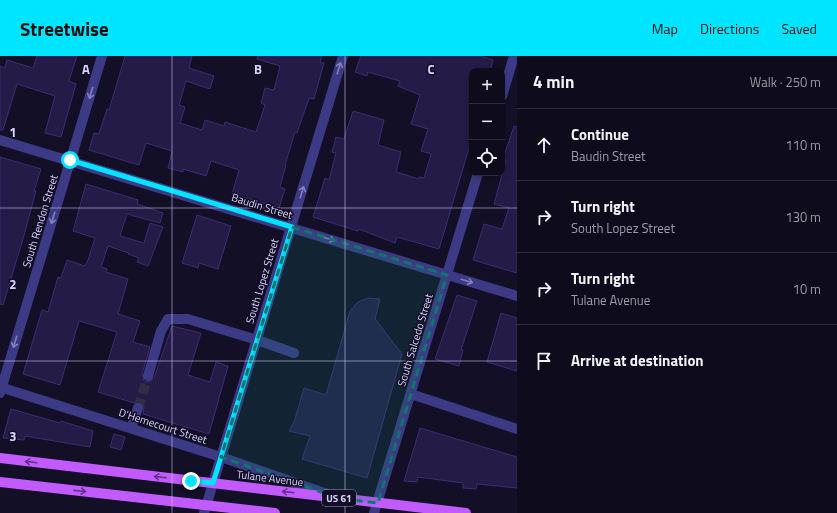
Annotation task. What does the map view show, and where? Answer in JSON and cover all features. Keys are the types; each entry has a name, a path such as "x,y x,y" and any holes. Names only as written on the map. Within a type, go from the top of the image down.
{"main road":[{"name":"Tulane Avenue","path":"0,458 466,513"},
{"path":"0,482 205,509 275,513"}],"street":[{"name":"South Rendon Street","path":"1,389 102,56"},
{"name":"South Lopez Street","path":"205,509 343,56"},
{"path":"505,86 514,56"},
{"name":"Baudin Street","path":"0,140 517,296"},
{"name":"South Salcedo Street","path":"374,513 477,176"},
{"path":"148,376 162,332 168,319 188,319 294,353"},
{"name":"D'Hemecourt Street","path":"1,389 131,428 341,498"},
{"path":"411,394 517,429"},
{"path":"131,428 138,408"}],"highlighted area":[{"path":"292,227 447,275 378,503 341,499 221,457"}],"building":[{"path":"37,56 77,56 69,81 76,84 61,137 45,133 55,96 17,84 3,130 0,130 0,66 5,68 7,60 33,68"},
{"path":"125,56 192,56 189,68 214,76 210,89 186,81 179,105 185,107 180,123 202,130 205,120 224,126 225,122 256,132 265,105 261,103 265,88 274,90 280,66 257,59 258,56 322,56 320,62 324,63 314,99 309,98 297,133 295,132 285,165 280,187 285,189 279,208 232,194 239,170 211,161 206,176 183,169 183,172 168,168 172,151 146,143 139,165 89,150 94,133 99,134 107,109 109,110"},
{"path":"361,56 480,56 493,60 491,68 469,68 469,148 439,249 397,237 395,243 359,229 358,231 313,217 325,178 329,180 336,153 332,152 336,137 344,139 353,111 384,120 378,145 401,152 396,172 419,179 419,177 424,178 431,154 421,151 428,129 411,124 420,95 398,86 400,81 368,72 367,76 355,72"},
{"path":"514,126 517,127 517,273 473,260 484,224 502,229 509,208 494,204 502,176 505,176 505,153"},
{"path":"0,157 41,169 34,191 36,191 23,239 3,305 0,304"},
{"path":"86,184 138,200 137,204 163,213 160,223 127,214 120,236 144,243 150,223 163,227 148,266 137,262 139,258 128,254 129,253 108,246 101,267 107,269 106,272 128,279 118,314 140,321 133,342 150,347 142,374 144,381 150,382 154,378 172,326 201,333 188,375 210,382 216,362 228,366 209,434 143,414 144,406 140,402 134,403 98,392 117,332 79,321 60,385 23,374 42,310 48,312 58,277 61,278 67,260 85,266 88,260 95,238 73,231"},
{"path":"197,215 231,226 218,269 199,263 198,268 182,263"},
{"path":"457,295 477,301 461,350 463,350 459,366 435,359"},
{"path":"368,298 380,299 375,319 402,354 367,478 302,459 310,436 289,431 294,422 304,388 326,395 350,311 358,302"},
{"path":"501,313 517,318 517,371 487,362"},
{"path":"11,409 60,423 61,421 93,431 90,447 25,436 24,440 3,438"},
{"path":"420,428 517,457 517,488 477,484 476,489 463,488 463,483 418,477 417,482 404,481"},
{"path":"114,434 125,437 121,450 110,447"}],"tunnel":[{"path":"138,408 148,376"}],"route":[{"path":"70,160 292,227 213,483 191,481"}]}
